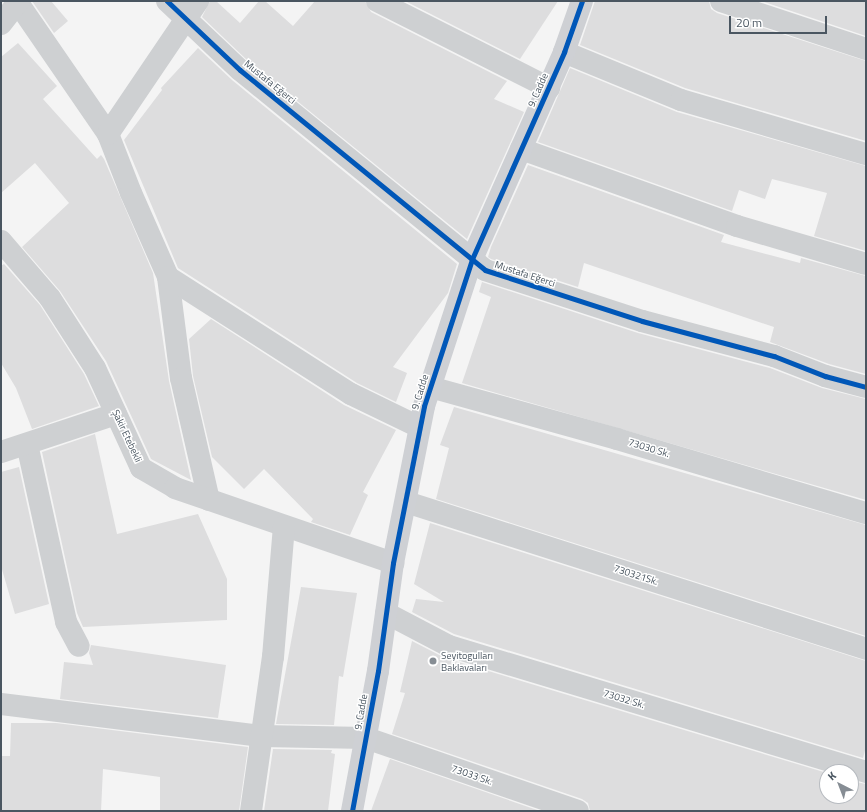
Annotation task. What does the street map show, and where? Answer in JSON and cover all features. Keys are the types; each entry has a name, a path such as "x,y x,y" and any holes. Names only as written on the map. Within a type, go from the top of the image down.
{"street":[{"name":"Mustafa Eğerci","path":"167,1 184,19 240,70 485,270 634,319 774,356 825,376 866,387"},
{"path":"108,134 184,19 198,1"},
{"path":"377,1 548,88"},
{"name":"9. Cadde","path":"352,811 366,738 394,563 419,427 430,387 472,260 564,52 582,1"},
{"path":"721,1 866,48"},
{"path":"1,24 19,2 108,134 130,193 168,277 180,378 209,500"},
{"path":"564,52 681,100 866,154"},
{"path":"521,149 737,226 866,264"},
{"name":"Şakir Etebekli","path":"1,241 50,298 95,368 141,468 175,488 394,563"},
{"path":"168,277 351,394 419,427"},
{"name":"73030 Sk.","path":"430,387 866,513"},
{"path":"1,452 116,414"},
{"path":"27,444 66,622 79,646"},
{"name":"730321Sk.","path":"406,502 866,649"},
{"path":"251,811 273,657 284,526"},
{"name":"73032 Sk.","path":"386,613 449,646 866,772"},
{"name":"73033 Sk.","path":"1,704 262,736 366,738 578,811"}],"building":[{"path":"32,1 51,1 68,21 54,33"},
{"path":"210,1 216,1 240,23 259,1 265,1 293,26 315,1 365,1 371,12 507,81 494,99 524,112 467,239 248,61 202,17"},
{"path":"405,1 558,1 520,59"},
{"path":"595,1 709,1 711,9 717,13 866,61 866,141 685,88 580,45"},
{"path":"761,1 866,1 866,36"},
{"path":"18,43 57,86 43,99 97,159 101,155 104,159 153,273 169,381 191,480 151,459 106,361 60,291 22,247 69,203 35,163 1,193 1,57"},
{"path":"198,48 232,80 457,264 448,293 393,367 407,373 396,402 357,383 178,268 124,140 162,90 161,88"},
{"path":"570,68 677,112 866,166 866,251 814,236 827,193 772,179 765,199 739,190 732,211 538,142"},
{"path":"528,165 724,235 721,242 800,263 801,258 866,276 866,374 829,364 770,342 774,327 584,263 578,287 491,259 488,257 491,247"},
{"path":"4,264 40,305 84,374 99,406 32,429 16,388 1,363 1,266"},
{"path":"482,282 638,333 770,368 822,388 866,399 866,500 462,383 491,297 479,292"},
{"path":"211,319 344,405 396,430 363,492 368,495 350,535 311,522 313,519 264,469 244,489 212,457 193,376 189,339"},
{"path":"454,407 866,525 866,636 436,499 449,448 440,445"},
{"path":"95,434 117,534 198,514 227,579 227,620 83,627 77,613 42,452"},
{"path":"19,467 49,604 15,614 1,566 1,472"},
{"path":"430,523 866,661 866,747 863,758 454,634 412,612 416,599 444,602 414,584"},
{"path":"301,587 357,593 343,677 339,676 334,725 276,724"},
{"path":"412,641 445,658 819,771 819,804 859,804 859,783 866,784 866,811 590,811 588,803 582,799 392,734 405,693 400,692"},
{"path":"91,645 226,665 218,718 60,699 64,662 93,665 89,653"},
{"path":"11,723 56,723 248,747 239,811 160,811 160,777 103,769 101,811 1,811 1,756 10,756"},
{"path":"273,749 332,750 331,753 335,754 328,811 264,811"},
{"path":"390,759 540,811 371,811"}],"cycle path":[{"path":"167,1 240,70 485,270 642,321 774,356 825,376 866,387"},
{"path":"352,811 378,671 393,563 424,406 472,259 564,52 582,1"}],"place":[{"name":"Seyitogulları Baklavaları","path":"433,661"}]}
